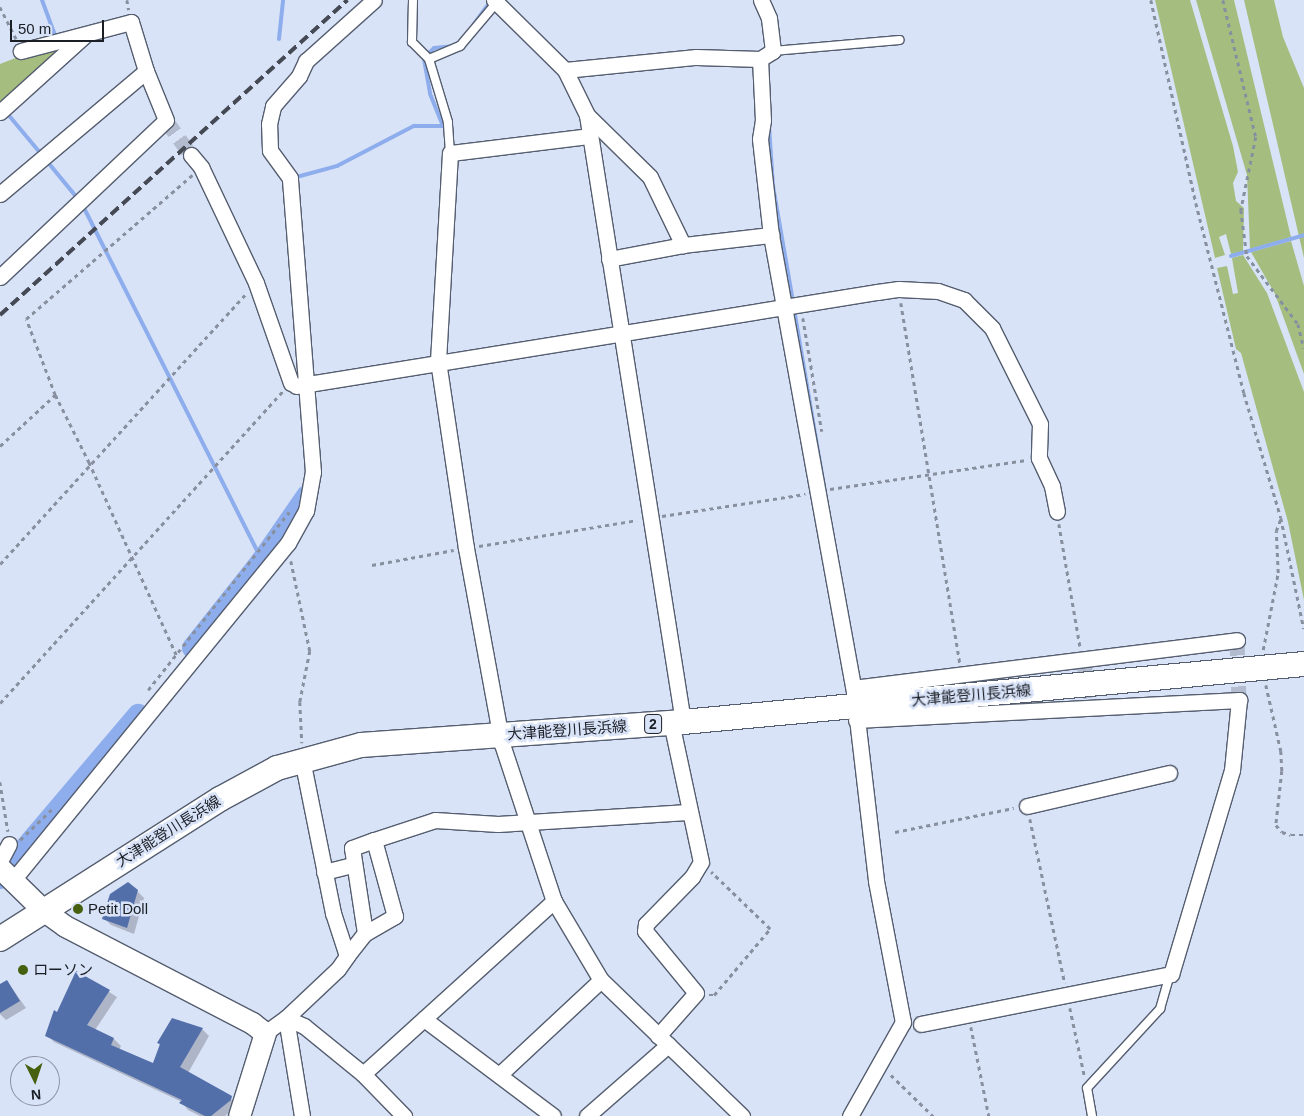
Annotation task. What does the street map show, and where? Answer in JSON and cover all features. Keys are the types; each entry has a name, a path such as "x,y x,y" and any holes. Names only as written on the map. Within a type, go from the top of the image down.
{"main road":[{"name":"大津能登川長浜線","path":"0,939 220,799 277,768 302,759 361,745 677,722 1304,664"}],"street":[{"path":"265,1033 65,926 43,910 6,874 288,543 306,511 313,472 298,384 290,178 270,150 269,124 273,106 299,76 306,61 374,0"},
{"path":"497,0 565,70 587,115 650,177 683,245"},
{"path":"761,0 769,18 763,120 760,139 770,235 793,305 825,490 855,706 876,881 903,1022 850,1116"},
{"path":"2,270 166,120 146,71 131,22 22,51"},
{"path":"0,112 87,33"},
{"path":"565,70 696,57 767,55"},
{"path":"0,194 146,71"},
{"path":"587,115 588,136 650,518 688,812 701,862 692,877 646,924 645,931 696,993 663,1040 588,1116"},
{"path":"588,136 450,152 438,361 466,548 501,735 527,823 554,901 601,980 735,1114"},
{"path":"191,155 201,167 256,283 298,384"},
{"path":"609,259 683,245 770,235"},
{"path":"298,384 899,289 938,291 964,300 992,328 1040,424 1039,458 1052,486 1057,512"},
{"path":"855,706 860,688 1237,640"},
{"path":"855,706 1239,700 1232,770 1196,881 1171,974 921,1024"},
{"path":"302,759 324,872 347,956"},
{"path":"1028,806 1169,772"},
{"path":"365,932 353,865 352,848 434,820 527,823 688,812"},
{"path":"239,1116 265,1033 286,1018 338,969 365,932 395,916 374,840"},
{"path":"0,860 9,844"},
{"path":"324,872 353,865"},
{"path":"363,1074 554,901"},
{"path":"499,1075 601,980"},
{"path":"286,1018 304,1026 363,1074 404,1116"},
{"path":"286,1018 302,1116"},
{"path":"424,1019 553,1116"}],"lane":[{"path":"413,0 412,42 426,56 448,122 450,152"},
{"path":"426,56 460,46 497,0"},
{"path":"767,55 900,40"},
{"path":"1092,1116 1087,1088 1160,1009 1171,974"}],"path":[{"path":"1151,0 1220,302 1281,518 1304,629"},
{"path":"1223,0 1256,137 1241,210 1247,256 1298,324 1304,348"},
{"path":"0,8 22,51"},
{"path":"176,655 133,557 55,395 26,319 201,167"},
{"path":"0,564 89,463 256,283"},
{"path":"899,289 962,674"},
{"path":"793,305 823,440"},
{"path":"0,703 133,557 298,384"},
{"path":"0,446 55,395"},
{"path":"372,564 825,490 1039,458"},
{"path":"825,490 830,479"},
{"path":"146,694 290,511"},
{"path":"1057,512 1083,660"},
{"path":"1262,654 1276,588 1276,531 1281,518"},
{"path":"288,543 310,651 300,702 302,759"},
{"path":"1265,681 1281,751 1282,771 1276,825 1282,832 1291,835 1304,835"},
{"path":"0,782 9,844 19,841 59,801"},
{"path":"895,832 1028,806 1087,1088"},
{"path":"696,993 714,995 770,929 701,862"},
{"path":"968,1014 989,1116"},
{"path":"890,1076 933,1116"}],"green space":[{"path":"1155,0 1190,0 1233,146 1238,172 1233,183 1236,201 1244,208 1243,251 1231,254 1226,234 1219,237 1225,255 1215,258"},
{"path":"1196,0 1234,0 1291,237 1250,249 1247,175"},
{"path":"1244,0 1274,0 1283,37 1304,88 1304,258"},
{"path":"54,43 58,49 0,103 0,64"},
{"path":"1291,241 1304,286 1304,374 1275,294 1251,252"},
{"path":"1243,255 1267,293 1304,392 1304,600 1288,522 1241,353 1236,349 1217,268 1227,266 1233,294 1238,293 1232,258"}],"building":[{"path":"128,882 138,890 127,928 102,919 110,894"},
{"path":"76,971 110,990 87,1025 114,1038 111,1045 153,1063 160,1044 157,1043 172,1018 203,1028 180,1067 232,1096 231,1100 211,1116 205,1116 179,1103 182,1100 45,1036 54,1010 57,1012"},
{"path":"7,980 20,1001 0,1013 0,984"}],"waterway":[{"path":"42,0 56,38"},
{"path":"279,39 283,0"},
{"path":"474,24 490,2"},
{"path":"293,178 337,166 414,126 443,126 430,93 424,58 434,48 452,46"},
{"path":"6,112 42,155"},
{"path":"769,126 773,186 793,302"},
{"path":"46,160 78,199"},
{"path":"82,204 262,561"},
{"path":"1231,256 1304,235"},
{"path":"794,309 825,492"},
{"path":"193,648 262,561 307,496"},
{"path":"0,878 138,715"}],"tunnel":[{"path":"166,120 191,155"},
{"path":"1237,640 1239,700"},
{"path":"1083,660 1093,709"}],"railway":[{"path":"0,315 348,0"}],"place":[{"name":"Petit Doll","path":"78,909"},
{"name":"ローソン","path":"23,970"}]}
